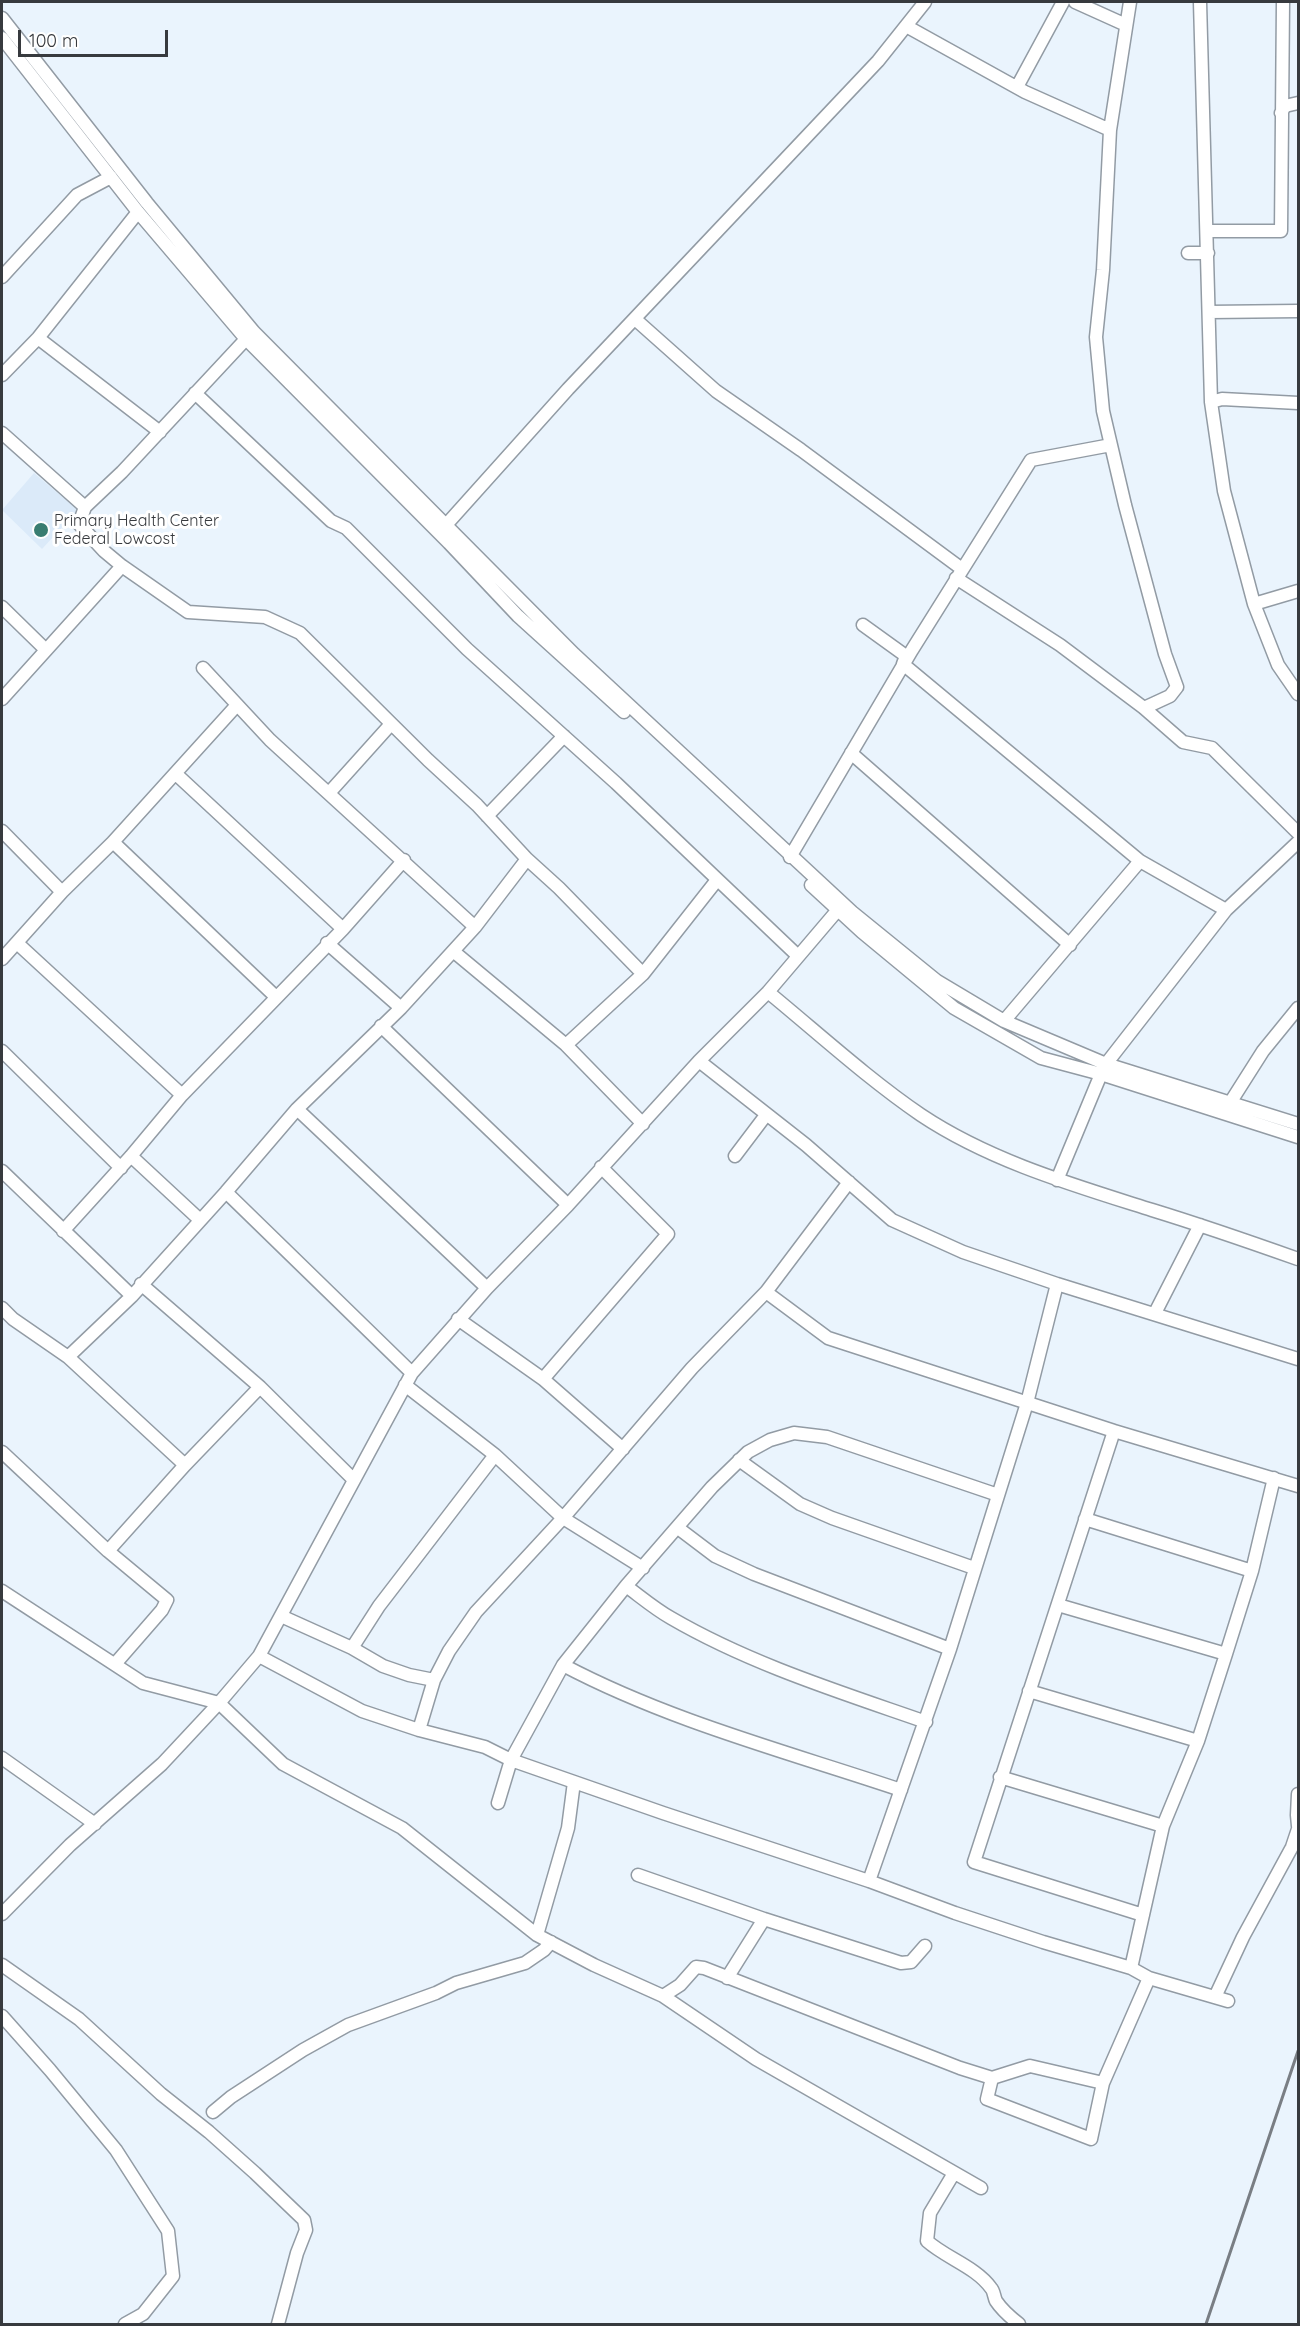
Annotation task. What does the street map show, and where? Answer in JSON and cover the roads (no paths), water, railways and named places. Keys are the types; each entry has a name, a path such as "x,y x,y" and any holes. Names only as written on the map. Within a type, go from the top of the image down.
{"street":[{"path":"446,525 568,389 862,78 925,2"},
{"path":"1017,87 1064,2"},
{"path":"1075,2 1126,25"},
{"path":"1130,2 1110,130 1103,270 1096,337 1103,411 1165,654 1177,687 1170,696 1144,708"},
{"path":"1200,2 1212,402 1224,491 1254,604 1278,665 1299,694"},
{"path":"1207,231 1281,231 1283,2"},
{"path":"2,18 147,203 254,332 574,654 840,907 938,981 1004,1022 1103,1069 1299,1137"},
{"path":"906,26 1017,87 1110,130"},
{"path":"2,38 138,212 246,339 449,543 518,616 954,1008 1041,1058 1103,1069 1299,1124"},
{"path":"1281,113 1286,106 1299,103"},
{"path":"2,277 77,195 111,177"},
{"path":"2,375 38,338 138,212"},
{"path":"1188,253 1208,254"},
{"path":"1209,312 1299,311"},
{"path":"635,319 716,391 801,450 959,574 1144,708 1183,742 1212,748 1299,833"},
{"path":"38,338 160,432"},
{"path":"246,339 122,472 85,507 79,524 104,551 122,566 188,612 265,617 300,633 487,816 643,974"},
{"path":"195,393 331,520 345,528 466,649 564,736 798,956"},
{"path":"1212,402 1222,399 1299,403"},
{"path":"2,433 85,507"},
{"path":"790,857 903,664 1032,460 1111,445"},
{"path":"2,699 122,566"},
{"path":"1254,604 1299,591"},
{"path":"2,607 46,650"},
{"path":"862,625 906,656 903,664"},
{"path":"903,664 1140,861 1226,910"},
{"path":"203,668 270,740 475,927"},
{"path":"2,959 62,892 113,842 176,774 237,705"},
{"path":"328,792 391,724"},
{"path":"487,816 564,736"},
{"path":"851,753 1070,945"},
{"path":"176,774 343,929"},
{"path":"2,831 62,892"},
{"path":"113,842 276,997"},
{"path":"1057,1180 1103,1069 1226,910 1299,842"},
{"path":"68,1357 132,1296 297,1109 401,1008 475,927 527,859"},
{"path":"63,1231 121,1168 182,1095 343,929 404,860"},
{"path":"1004,1022 1140,861"},
{"path":"566,1045 643,974 717,880"},
{"path":"2,1914 70,1845 162,1764 259,1656 412,1373 458,1319 643,1124 699,1061 768,992 840,907"},
{"path":"17,943 182,1095"},
{"path":"327,943 401,1008"},
{"path":"453,951 566,1045 643,1124"},
{"path":"768,992 862,1070 921,1115 971,1143 1057,1180 1299,1259"},
{"path":"1230,1103 1263,1051 1299,1008"},
{"path":"381,1026 567,1205"},
{"path":"2,1051 121,1168"},
{"path":"699,1061 849,1182 892,1220 963,1252 1057,1284 1299,1359"},
{"path":"297,1109 487,1288"},
{"path":"735,1156 766,1115"},
{"path":"131,1156 200,1220"},
{"path":"543,1379 668,1234 601,1167"},
{"path":"2,1171 132,1296"},
{"path":"419,1730 434,1680 449,1651 477,1612 563,1518 693,1368 766,1292 849,1182"},
{"path":"226,1192 412,1373"},
{"path":"1155,1313 1200,1225"},
{"path":"141,1284 260,1387 354,1480"},
{"path":"869,1881 950,1649 1027,1403 1057,1284"},
{"path":"766,1292 828,1338 1114,1431 1299,1486"},
{"path":"2,1308 13,1319 68,1357 185,1465"},
{"path":"458,1319 543,1379 623,1449"},
{"path":"405,1385 495,1455 563,1518 643,1568"},
{"path":"108,1551 185,1465 260,1387"},
{"path":"1114,1431 974,1862 1143,1915"},
{"path":"498,1803 511,1760 563,1665 626,1586 712,1486 739,1460 770,1440 794,1433 827,1437 998,1495"},
{"path":"2,1452 108,1551 167,1600 162,1610 115,1664"},
{"path":"352,1648 380,1606 495,1455"},
{"path":"739,1460 800,1504 832,1518 974,1568"},
{"path":"1131,1968 1163,1826 1198,1741 1226,1654 1252,1571 1274,1478"},
{"path":"1085,1519 1252,1571"},
{"path":"678,1528 715,1556 754,1574 950,1649"},
{"path":"626,1586 670,1617 714,1641 815,1683 926,1722"},
{"path":"2,1592 143,1683 219,1703 283,1764 402,1828 537,1935 594,1965 663,1996 756,2059 981,2188"},
{"path":"1058,1605 1226,1654"},
{"path":"281,1616 352,1648 383,1666 434,1680"},
{"path":"259,1656 362,1711 419,1730 485,1747 511,1760 574,1782 1043,1942 1131,1968 1149,1978 1228,2001"},
{"path":"563,1665 609,1689 676,1715 901,1790"},
{"path":"1029,1690 1198,1741"},
{"path":"2,1758 95,1824"},
{"path":"1000,1777 1163,1826"},
{"path":"537,1935 568,1828 574,1782"},
{"path":"1215,1997 1243,1937 1292,1847 1299,1827 1297,1815 1299,1794"},
{"path":"638,1875 901,1963 911,1962 925,1946"},
{"path":"727,1978 764,1919"},
{"path":"213,2112 231,2097 303,2050 348,2025 436,1993 456,1983 525,1963 544,1950 550,1942"},
{"path":"2,1965 79,2019 160,2094 209,2132 255,2173 304,2220 306,2230 279,2324"},
{"path":"663,1996 680,1985 696,1967 704,1968 950,2064 992,2078 1030,2066 1102,2083"},
{"path":"992,2078 987,2099 1091,2139 1102,2083 1149,1978"},
{"path":"2,2016 116,2150 168,2231 173,2276 143,2314 125,2325"},
{"path":"954,2173 930,2213 927,2241 938,2251 964,2265 992,2288 995,2299 1006,2314 1019,2325"}],"railway":[{"path":"1206,2324 1298,2051"}],"place":[{"name":"Primary Health Center Federal Lowcost","path":"41,530"}]}
